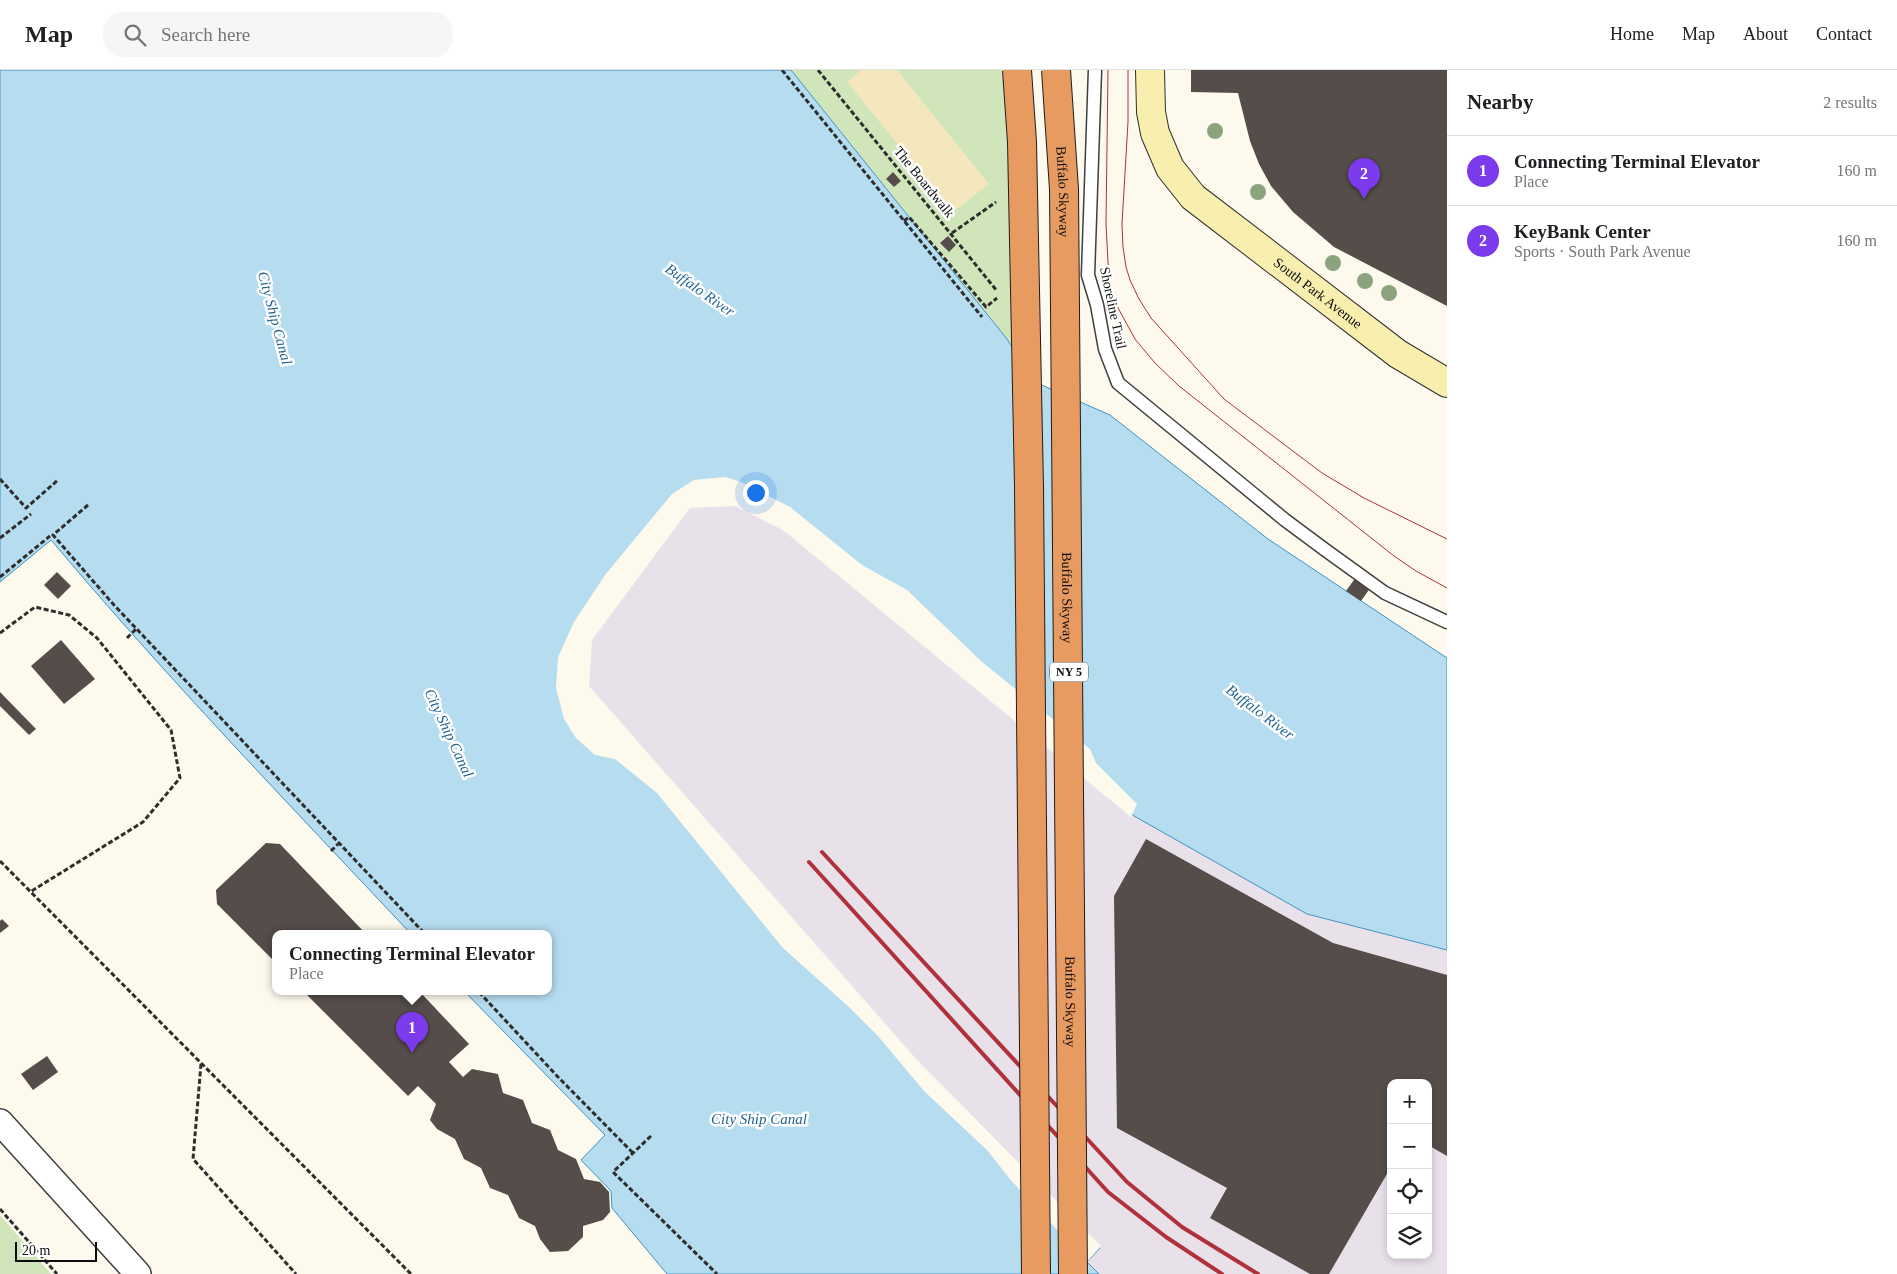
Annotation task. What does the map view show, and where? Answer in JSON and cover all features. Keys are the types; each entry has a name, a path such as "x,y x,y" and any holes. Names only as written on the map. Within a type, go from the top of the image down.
{"highway":[{"name":"NY 5","path":"1017,70 1022,142 1028,467 1036,1274"},
{"name":"Buffalo Skyway","path":"1056,70 1064,189 1073,1274"}],"street":[{"name":"South Park Avenue","path":"1150,70 1151,112 1156,133 1170,168 1194,197 1398,354 1447,383"},
{"path":"0,1122 138,1274"}],"lane":[{"name":"Shoreline Trail","path":"1095,70 1095,118 1088,275 1097,305 1105,349 1118,383 1285,520 1324,549 1385,593 1447,622"}],"path":[{"path":"782,70 982,317"},
{"name":"The Boardwalk","path":"818,70 952,233 1000,295 986,307 909,217 904,220"},
{"path":"952,233 1000,199"},
{"path":"0,479 26,508 58,480"},
{"path":"88,505 54,535 137,628 338,844 421,930"},
{"path":"0,538 31,514"},
{"path":"0,576 50,536"},
{"path":"0,633 35,607 69,615 97,638 171,730 180,778 143,822 30,892"},
{"path":"127,638 137,628"},
{"path":"331,851 338,844"},
{"path":"0,861 411,1274"},
{"path":"482,995 558,1077 634,1153"},
{"path":"201,1064 193,1159 296,1274"},
{"path":"651,1136 613,1172 717,1274"},
{"path":"0,1209 57,1274"}],"shaded area":[{"path":"735,503 784,528 1307,914 1447,950 1447,1274 1099,1274 1087,1262 1099,1248 915,1062 586,687 590,639 689,506"}],"green space":[{"path":"791,70 1011,70 1035,382 1007,339"},
{"path":"0,1215 51,1274 0,1274"}],"sand":[{"path":"861,70 897,70 989,184 953,212 847,82"}],"water":[{"path":"0,70 791,70 1007,339 1035,382 1110,415 1268,539 1447,658 1447,950 1307,914 1134,816 784,528 735,504 689,506 590,639 586,687 915,1062 1100,1248 1087,1262 1099,1274 667,1274 612,1208 611,1191 581,1160 605,1135 468,995 552,995 552,930 407,930 138,641 51,540 0,582"}],"pier":[{"path":"725,477 741,482 790,507 862,565 907,590 982,662 1090,749 1096,763 1137,804 1131,817 783,530 735,506 690,508 592,640 589,686 917,1060 1101,1246 1087,1262 1009,1178 988,1151 924,1091 878,1036 849,1007 783,948 657,793 615,759 595,755 576,738 564,719 556,688 558,657 574,622 605,575 672,494 694,480"}],"building":[{"path":"1191,70 1447,70 1447,306 1334,247 1293,212 1271,186 1259,164 1250,141 1238,93 1191,92"},
{"path":"893,172 901,181 894,187 886,179"},
{"path":"948,236 956,245 949,252 940,243"},
{"path":"57,572 71,586 58,599 44,585"},
{"path":"1356,577 1371,587 1361,601 1346,591"},
{"path":"61,640 95,679 64,704 31,666"},
{"path":"0,692 36,729 29,735 0,706"},
{"path":"1146,839 1333,943 1447,975 1447,1156 1432,1147 1432,1079 1387,1079 1387,1174 1329,1274 1310,1274 1210,1218 1227,1188 1117,1128 1114,896"},
{"path":"266,843 280,844 362,930 272,930 272,959 217,904 216,890"},
{"path":"2,919 9,926 0,933 0,921"},
{"path":"307,995 423,995 469,1044 449,1062 463,1077 472,1069 498,1074 503,1093 523,1100 532,1123 550,1130 558,1150 576,1159 584,1179 600,1182 609,1192 610,1212 603,1220 583,1226 583,1237 568,1251 550,1252 540,1239 535,1226 519,1218 508,1195 490,1188 481,1168 464,1159 455,1139 437,1129 430,1120 436,1104 418,1086 408,1096"},
{"path":"47,1056 58,1072 33,1090 21,1074"}],"tram line":[{"path":"1108,70 1106,224 1109,281 1117,306 1135,339 1155,363 1179,386 1394,556 1447,588"},
{"path":"1128,70 1128,122 1122,224 1123,247 1130,280 1151,318 1224,399 1322,473 1364,498 1447,539"}],"railway":[{"path":"822,852 1127,1182 1182,1227 1258,1274"},
{"path":"809,862 1108,1192 1166,1237 1222,1274"}],"place":[{"name":"KeyBank Center","path":"1364,199"},
{"name":"Connecting Terminal Elevator","path":"412,1053"}],"water label":[{"name":"Buffalo River","path":"700,290"},
{"name":"City Ship Canal","path":"275,318"},
{"name":"Buffalo River","path":"1260,712"},
{"name":"City Ship Canal","path":"449,733"},
{"name":"City Ship Canal","path":"759,1119"}]}
